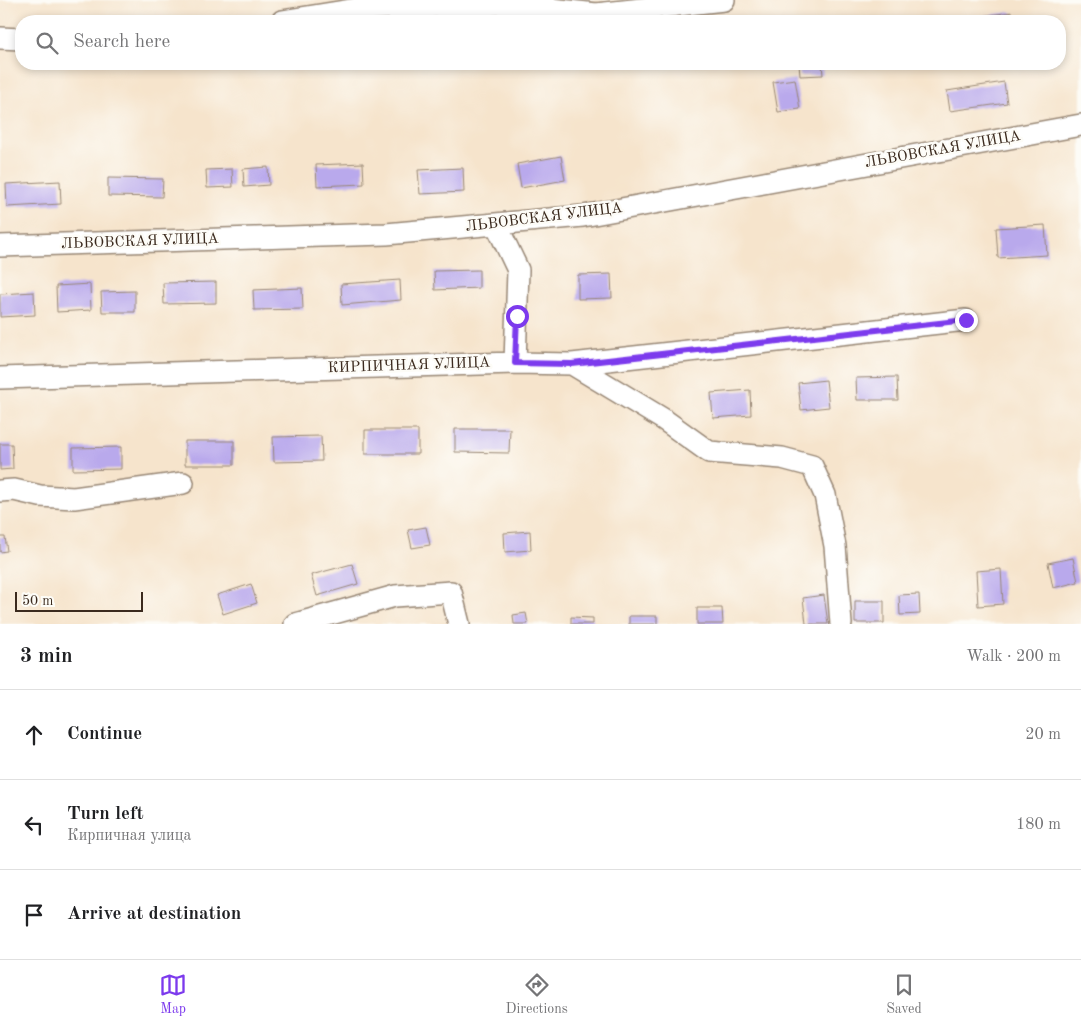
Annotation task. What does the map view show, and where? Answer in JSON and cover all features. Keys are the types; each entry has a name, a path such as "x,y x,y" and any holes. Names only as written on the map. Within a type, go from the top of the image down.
{"street":[{"path":"308,15 357,4 505,4 596,14 724,0"},
{"path":"0,38 15,39"},
{"name":"ЛЬВОВСКАЯ УЛИЦА","path":"0,246 386,234 497,226 583,216 1081,125"},
{"path":"497,226 518,270 515,363"},
{"name":"КИРПИЧНАЯ УЛИЦА","path":"0,378 515,363 572,364 966,320"},
{"path":"572,364 662,420 709,452 782,458 812,466 826,495 835,546 841,624"},
{"path":"0,491 14,490 40,496 74,498 183,483"},
{"path":"295,624 394,596 450,592 459,624"}],"building":[{"path":"1012,12 1012,15 989,15"},
{"path":"800,70 823,70 823,75 800,76"},
{"path":"795,79 800,109 778,112 773,82"},
{"path":"1004,82 1007,103 950,111 947,91"},
{"path":"561,156 565,180 521,188 517,164"},
{"path":"363,163 364,184 317,186 316,165"},
{"path":"268,167 269,185 244,187 243,169"},
{"path":"463,168 464,192 420,194 418,170"},
{"path":"232,169 233,187 207,188 206,170"},
{"path":"108,178 163,179 162,197 108,196"},
{"path":"60,181 61,204 7,207 6,184"},
{"path":"1045,225 1047,255 998,258 996,228"},
{"path":"479,270 479,288 435,290 434,271"},
{"path":"611,274 612,298 578,299 578,275"},
{"path":"400,280 401,300 342,305 341,284"},
{"path":"216,282 216,303 164,304 163,283"},
{"path":"90,284 91,310 57,312 56,286"},
{"path":"302,288 303,309 254,310 253,290"},
{"path":"135,291 135,312 102,312 101,292"},
{"path":"34,292 35,315 0,317 0,294"},
{"path":"897,377 898,400 857,400 856,378"},
{"path":"826,380 829,407 801,410 798,383"},
{"path":"750,390 751,415 713,418 711,393"},
{"path":"455,429 510,429 509,453 455,452"},
{"path":"365,430 418,430 418,454 365,454"},
{"path":"321,436 322,461 274,462 273,437"},
{"path":"185,441 234,441 234,465 185,465"},
{"path":"0,444 12,444 13,469 0,470"},
{"path":"121,447 121,469 73,470 73,448"},
{"path":"426,527 430,545 412,548 408,530"},
{"path":"530,531 531,550 505,552 504,533"},
{"path":"0,537 5,537 7,551 0,552"},
{"path":"1073,558 1078,582 1053,588 1048,563"},
{"path":"352,564 358,584 317,596 311,575"},
{"path":"1001,569 1003,604 978,606 976,571"},
{"path":"251,584 257,603 223,614 217,595"},
{"path":"919,594 920,614 900,615 899,595"},
{"path":"824,595 828,624 806,624 803,598"},
{"path":"855,601 884,601 884,623 855,623"},
{"path":"697,608 722,608 723,624 697,624"},
{"path":"526,613 528,624 514,624 513,615"},
{"path":"629,616 657,616 657,624 629,624"},
{"path":"571,617 593,618 593,624 571,624"}],"route":[{"path":"517,316 515,363 572,364 966,320"}]}
